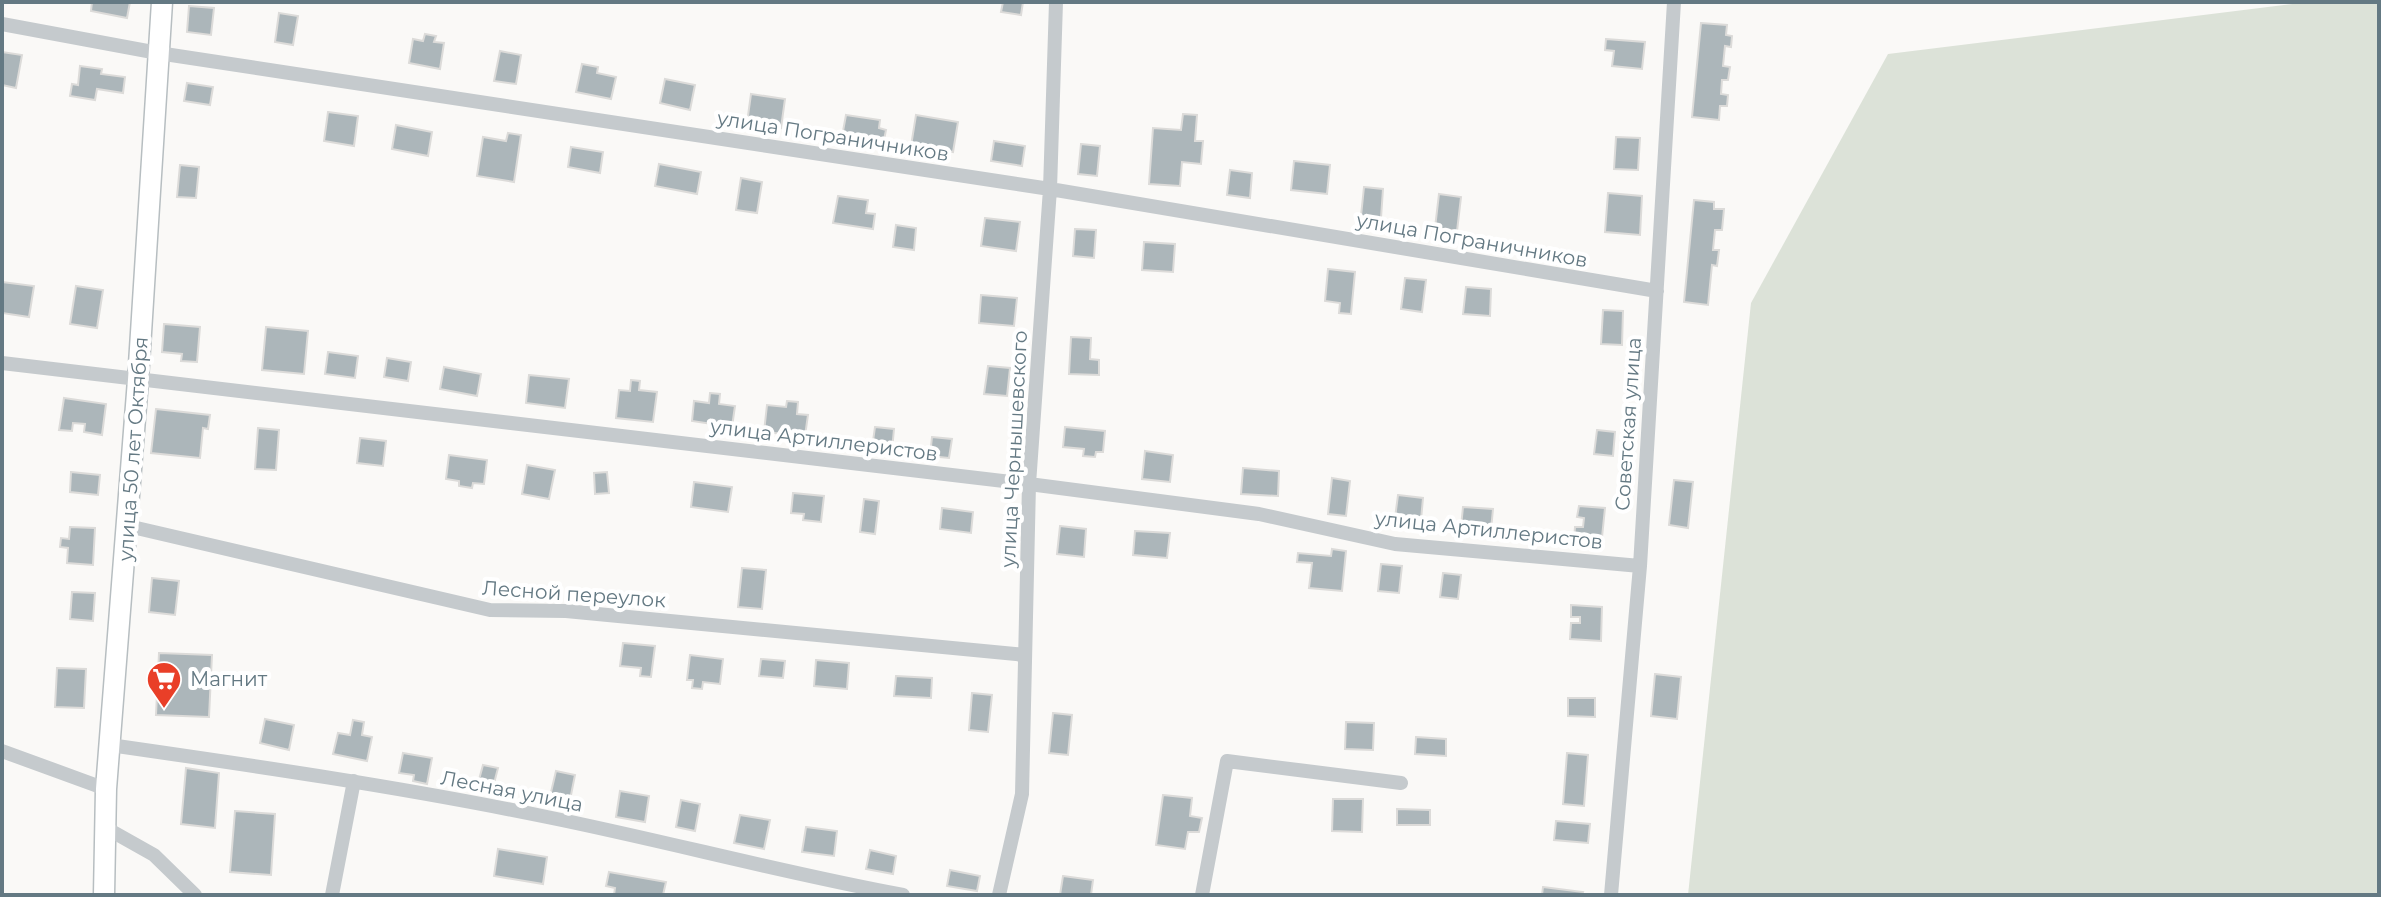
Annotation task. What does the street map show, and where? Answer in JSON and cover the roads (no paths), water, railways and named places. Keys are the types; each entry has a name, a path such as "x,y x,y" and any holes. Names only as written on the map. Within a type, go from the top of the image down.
{"street":[{"name":"улица 50 лет Октября","path":"104,895 106,789 128,526 162,2"},
{"name":"улица Чернышевского","path":"999,895 1022,794 1029,484 1050,189 1056,2"},
{"name":"Советская улица","path":"1611,895 1640,566 1674,2"},
{"name":"улица Пограничников","path":"2,24 158,53 1050,189 1657,291"},
{"name":"улица Артиллеристов","path":"2,363 1029,484 1259,514 1395,544 1640,566"},
{"name":"Лесной переулок","path":"128,526 490,610 566,611 1025,655"},
{"name":"Лесная улица","path":"110,745 354,781 548,817 836,883 903,895"},
{"path":"2,751 106,789"},
{"path":"1202,895 1227,761 1401,783"},
{"path":"332,895 354,781"},
{"path":"106,828 154,855 195,895"}],"place":[{"name":"Магнит","path":"164,710"}]}
